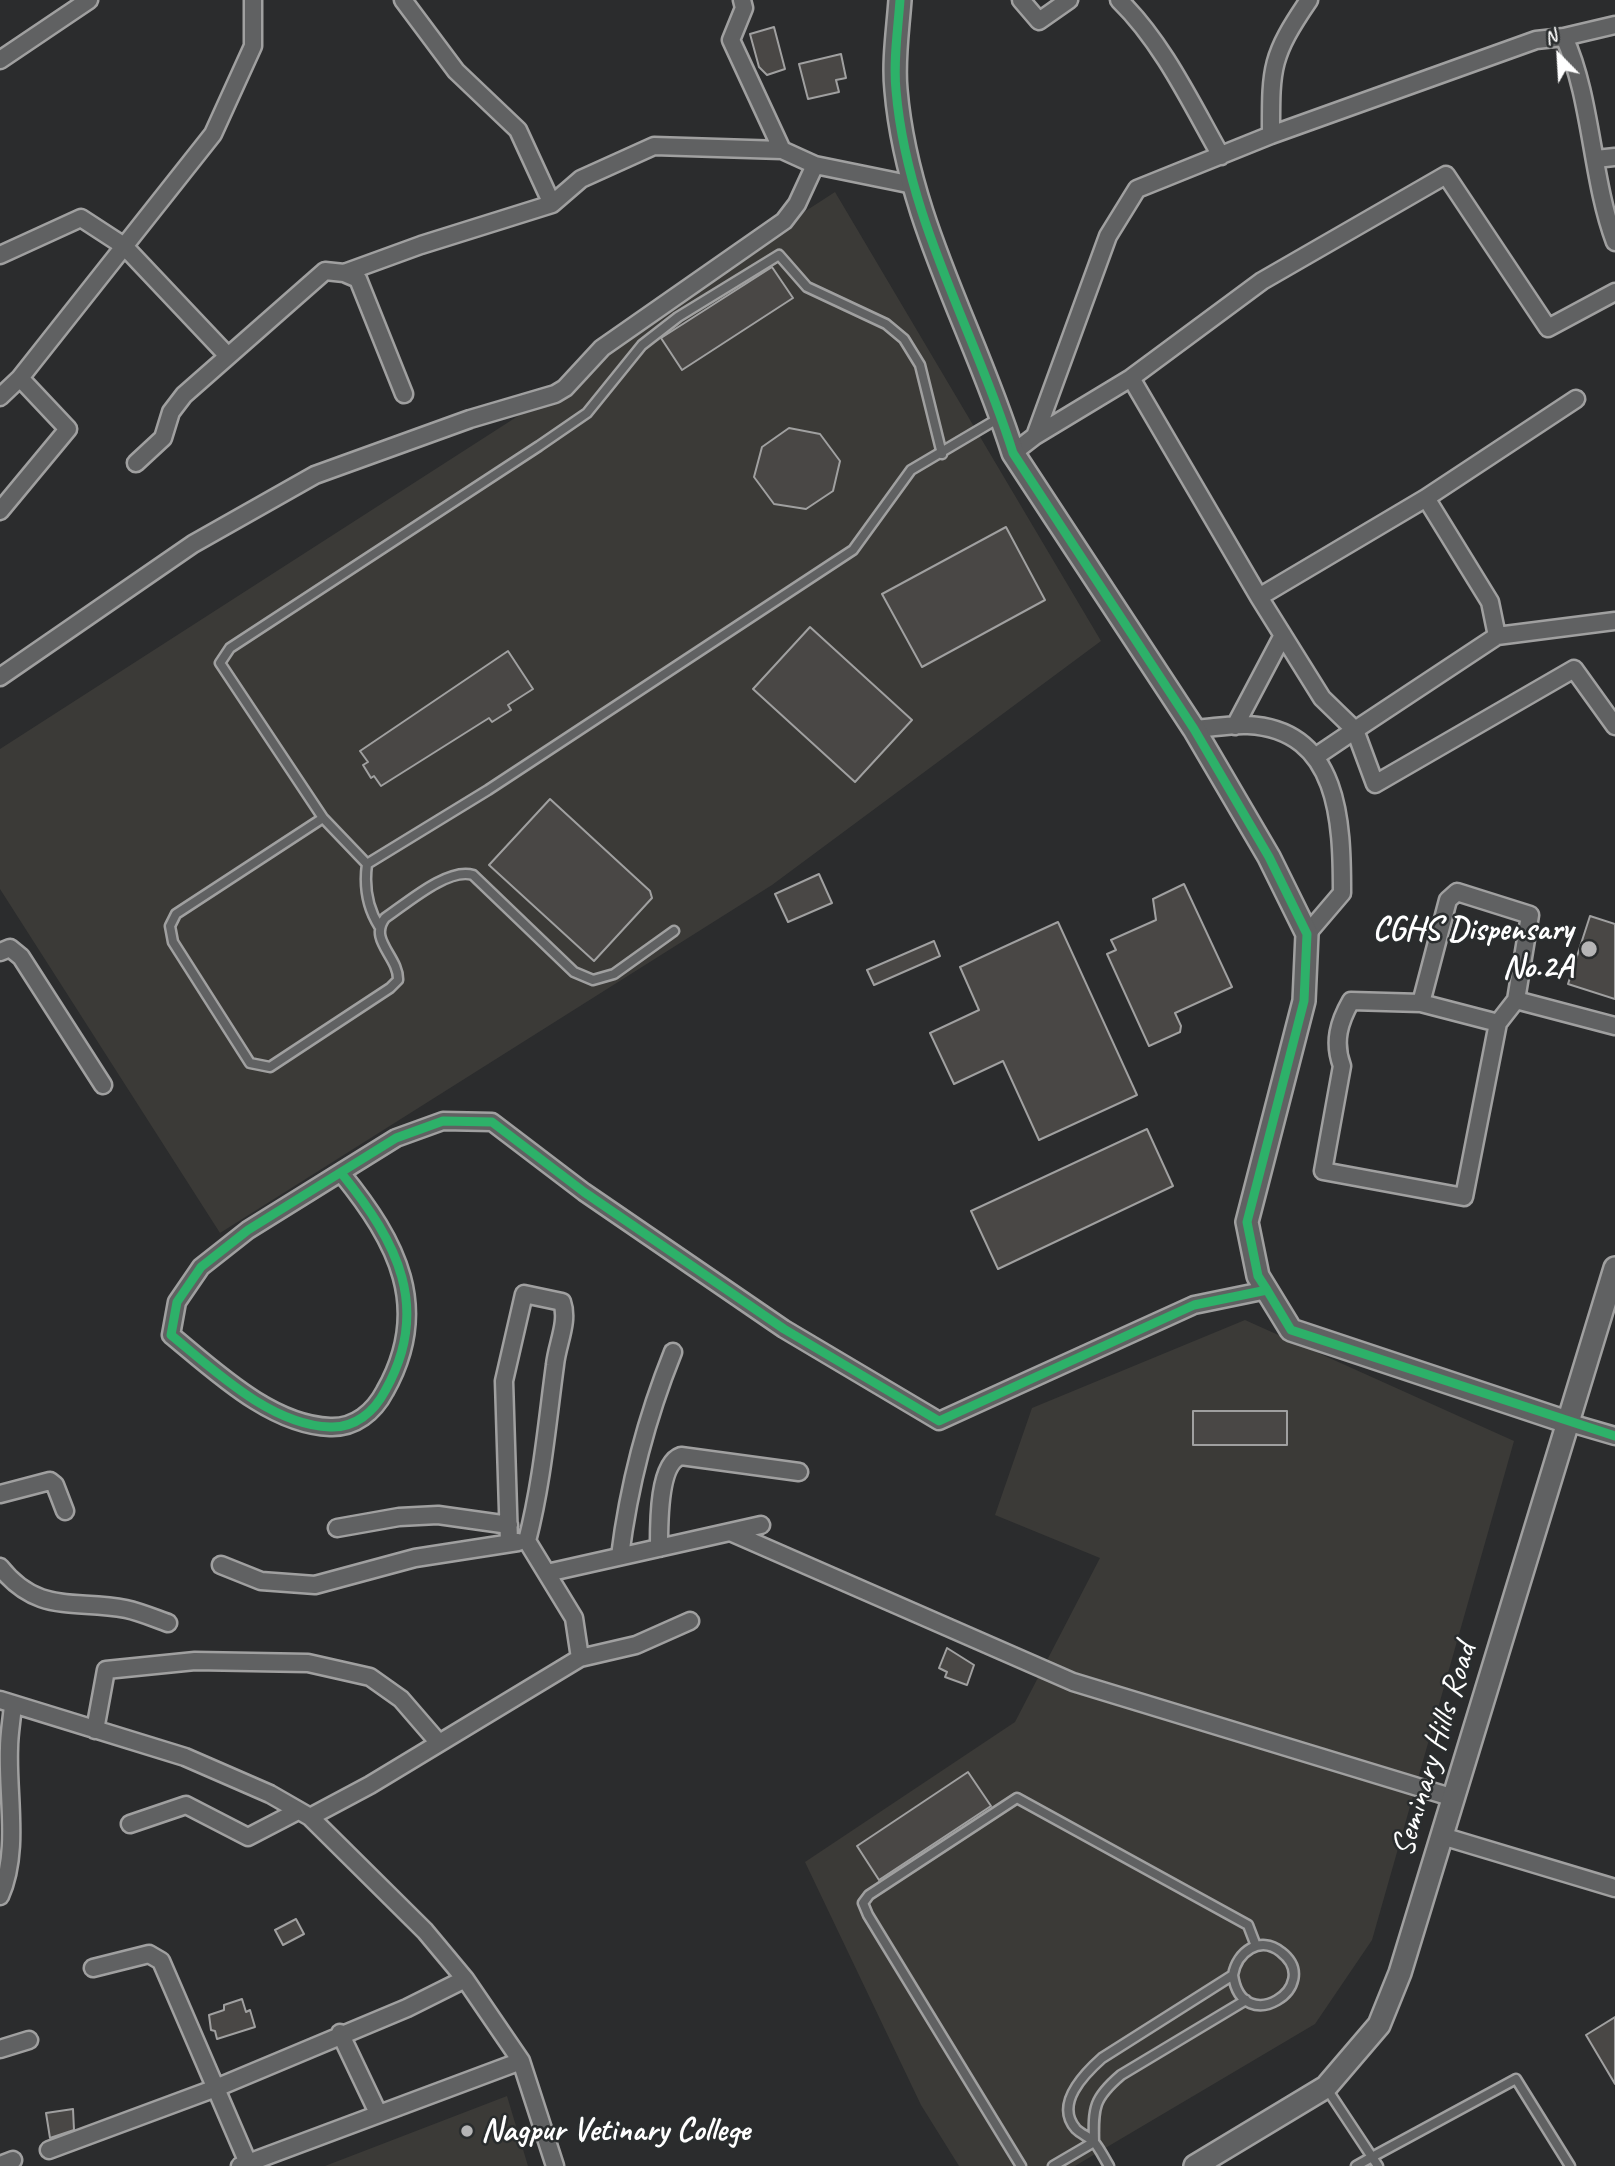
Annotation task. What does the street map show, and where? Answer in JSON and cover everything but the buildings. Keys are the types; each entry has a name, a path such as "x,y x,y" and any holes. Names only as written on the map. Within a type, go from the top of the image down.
{"street":[{"path":"0,60 89,0"},
{"path":"0,397 20,378 213,134 253,46 253,0"},
{"path":"403,0 456,71 518,130 552,204"},
{"path":"743,0 744,8 731,40 782,150"},
{"path":"900,0 895,89 913,186 931,247 1002,417 1013,453 1194,729 1269,857 1307,934 1304,1001 1247,1222 1258,1276 1291,1329 1615,1437"},
{"path":"1021,0 1039,21 1069,0"},
{"path":"1119,0 1134,15 1177,79 1221,156"},
{"path":"1271,135 1271,80 1275,55 1309,0"},
{"path":"1035,436 1108,236 1137,189 1271,135 1536,40 1564,37 1615,25"},
{"path":"1564,37 1595,159 1602,208 1615,242"},
{"path":"344,273 421,245 552,204 581,179 654,146 782,150 815,165 913,186"},
{"path":"1595,159 1615,157"},
{"path":"0,677 193,544 315,475 470,419 545,399 565,388 607,344 784,221 797,204 815,165"},
{"path":"1013,453 1035,436 1131,378 1262,281 1446,175 1548,328 1615,292"},
{"path":"0,255 81,218 124,246 228,356"},
{"path":"136,463 163,438 171,411 178,401 325,271 344,273 358,279 404,394"},
{"path":"0,511 68,429 20,378"},
{"path":"1131,378 1259,597 1322,698 1355,730 1375,784 1574,669 1615,726"},
{"path":"1259,597 1426,498 1576,399"},
{"path":"1426,498 1490,602 1497,636"},
{"path":"1315,757 1497,636 1615,621"},
{"path":"1235,726 1283,635"},
{"path":"1194,729 1250,725 1293,736 1315,757 1335,794 1342,841 1342,893 1307,934"},
{"path":"1421,1003 1448,900 1457,892 1530,915 1516,1000 1498,1023 1464,1197 1323,1171 1342,1066 1337,1052 1338,1028 1352,1000 1421,1003 1498,1023"},
{"path":"0,952 10,948 21,957 103,1085"},
{"path":"1516,1000 1615,1026"},
{"path":"342,1174 382,1232 407,1286 408,1331 398,1369 379,1403 357,1422 330,1427 281,1415 231,1385 171,1335 177,1302 201,1266 248,1230 396,1138 443,1121 492,1122 584,1192 784,1329 939,1421 1194,1305 1267,1290"},
{"name":"Seminary Hills Road","path":"1195,2166 1326,2087 1379,2025 1400,1973 1615,1268"},
{"path":"509,1542 504,1381 524,1294 562,1302 566,1313 555,1361 539,1497 527,1541 574,1618 580,1658"},
{"path":"620,1556 629,1490 649,1412 673,1352"},
{"path":"659,1548 660,1512 668,1465 673,1459 681,1456 799,1472"},
{"path":"0,1494 50,1481 55,1485 65,1511"},
{"path":"337,1528 399,1517 438,1515 509,1525"},
{"path":"547,1573 761,1525"},
{"path":"730,1532 1073,1682 1454,1798"},
{"path":"221,1565 261,1581 316,1586 415,1558 527,1541"},
{"path":"0,1567 29,1594 54,1604 124,1609 168,1623"},
{"path":"130,1824 186,1805 243,1837 248,1837 304,1814 439,1743 580,1658 636,1645 690,1621"},
{"path":"95,1730 106,1670 195,1661 308,1663 370,1677 401,1699 439,1743"},
{"path":"0,1896 5,1885 10,1845 7,1702 185,1757 270,1794 304,1814 425,1931 465,1979 521,2061 555,2166"},
{"path":"1442,1836 1615,1888"},
{"path":"93,1969 149,1954 161,1961 216,2088 244,2164 521,2061"},
{"path":"49,2150 216,2088 340,2033 407,2008 465,1979"},
{"path":"340,2033 377,2113"},
{"path":"0,2049 29,2040"}],"lane":[{"path":"367,864 323,818 220,663 230,648 587,413 642,345 678,317 779,256 807,287 886,324 904,339 920,365 942,454"},
{"path":"367,864 488,790 853,550 911,470 1002,417"},
{"path":"323,818 176,915 170,926 173,942 250,1063 270,1067 390,988 398,980 398,971 378,936 379,926 369,904 365,880 367,864"},
{"path":"379,926 385,918 450,875 464,872 482,882 573,972 593,980 614,974 674,931"},
{"path":"1021,2166 868,1915 863,1903 869,1895 1017,1798 1248,1925 1256,1946"},
{"path":"1266,1945 1283,1953 1290,1961 1293,1980 1283,1997 1275,2003 1265,2005 1246,2000 1234,1985 1233,1975 1239,1956 1256,1946 1266,1945"},
{"path":"1109,2166 1094,2142 1076,2129 1069,2116 1072,2093 1084,2075 1102,2058 1233,1975"},
{"path":"1094,2142 1096,2100 1105,2089 1121,2075 1246,2000"},
{"path":"1356,2166 1516,2079 1570,2166"},
{"path":"1326,2087 1378,2166"},
{"path":"1053,2166 1094,2142"}],"shaded area":[{"path":"835,192 1101,641 772,885 220,1233 0,889 0,749 546,398 594,348"},
{"path":"1245,1320 1514,1441 1372,1940 1315,2024 1075,2166 959,2166 921,2105 805,1862 1015,1722 1100,1558 995,1515 1032,1408"},
{"name":"Nagpur Vetinary College","path":"507,2096 528,2166 325,2166"}],"cycle path":[{"path":"900,0 895,79 903,138 914,184 944,274 998,408 1013,453 1194,729 1269,857 1307,934 1304,1001 1247,1222 1258,1276 1291,1330 1615,1436"},
{"path":"342,1174 379,1225 392,1251 402,1277 407,1304 406,1332 399,1361 375,1406 355,1422 330,1427 308,1424 265,1407 206,1364 171,1335 177,1302 201,1267 248,1230 396,1138 443,1121 492,1122 584,1192 784,1329 939,1421 1194,1305 1267,1290"}],"place":[{"name":"CGHS Dispensary No.2A","path":"1589,949"},
{"name":"Nagpur Vetinary College","path":"467,2131"}]}
